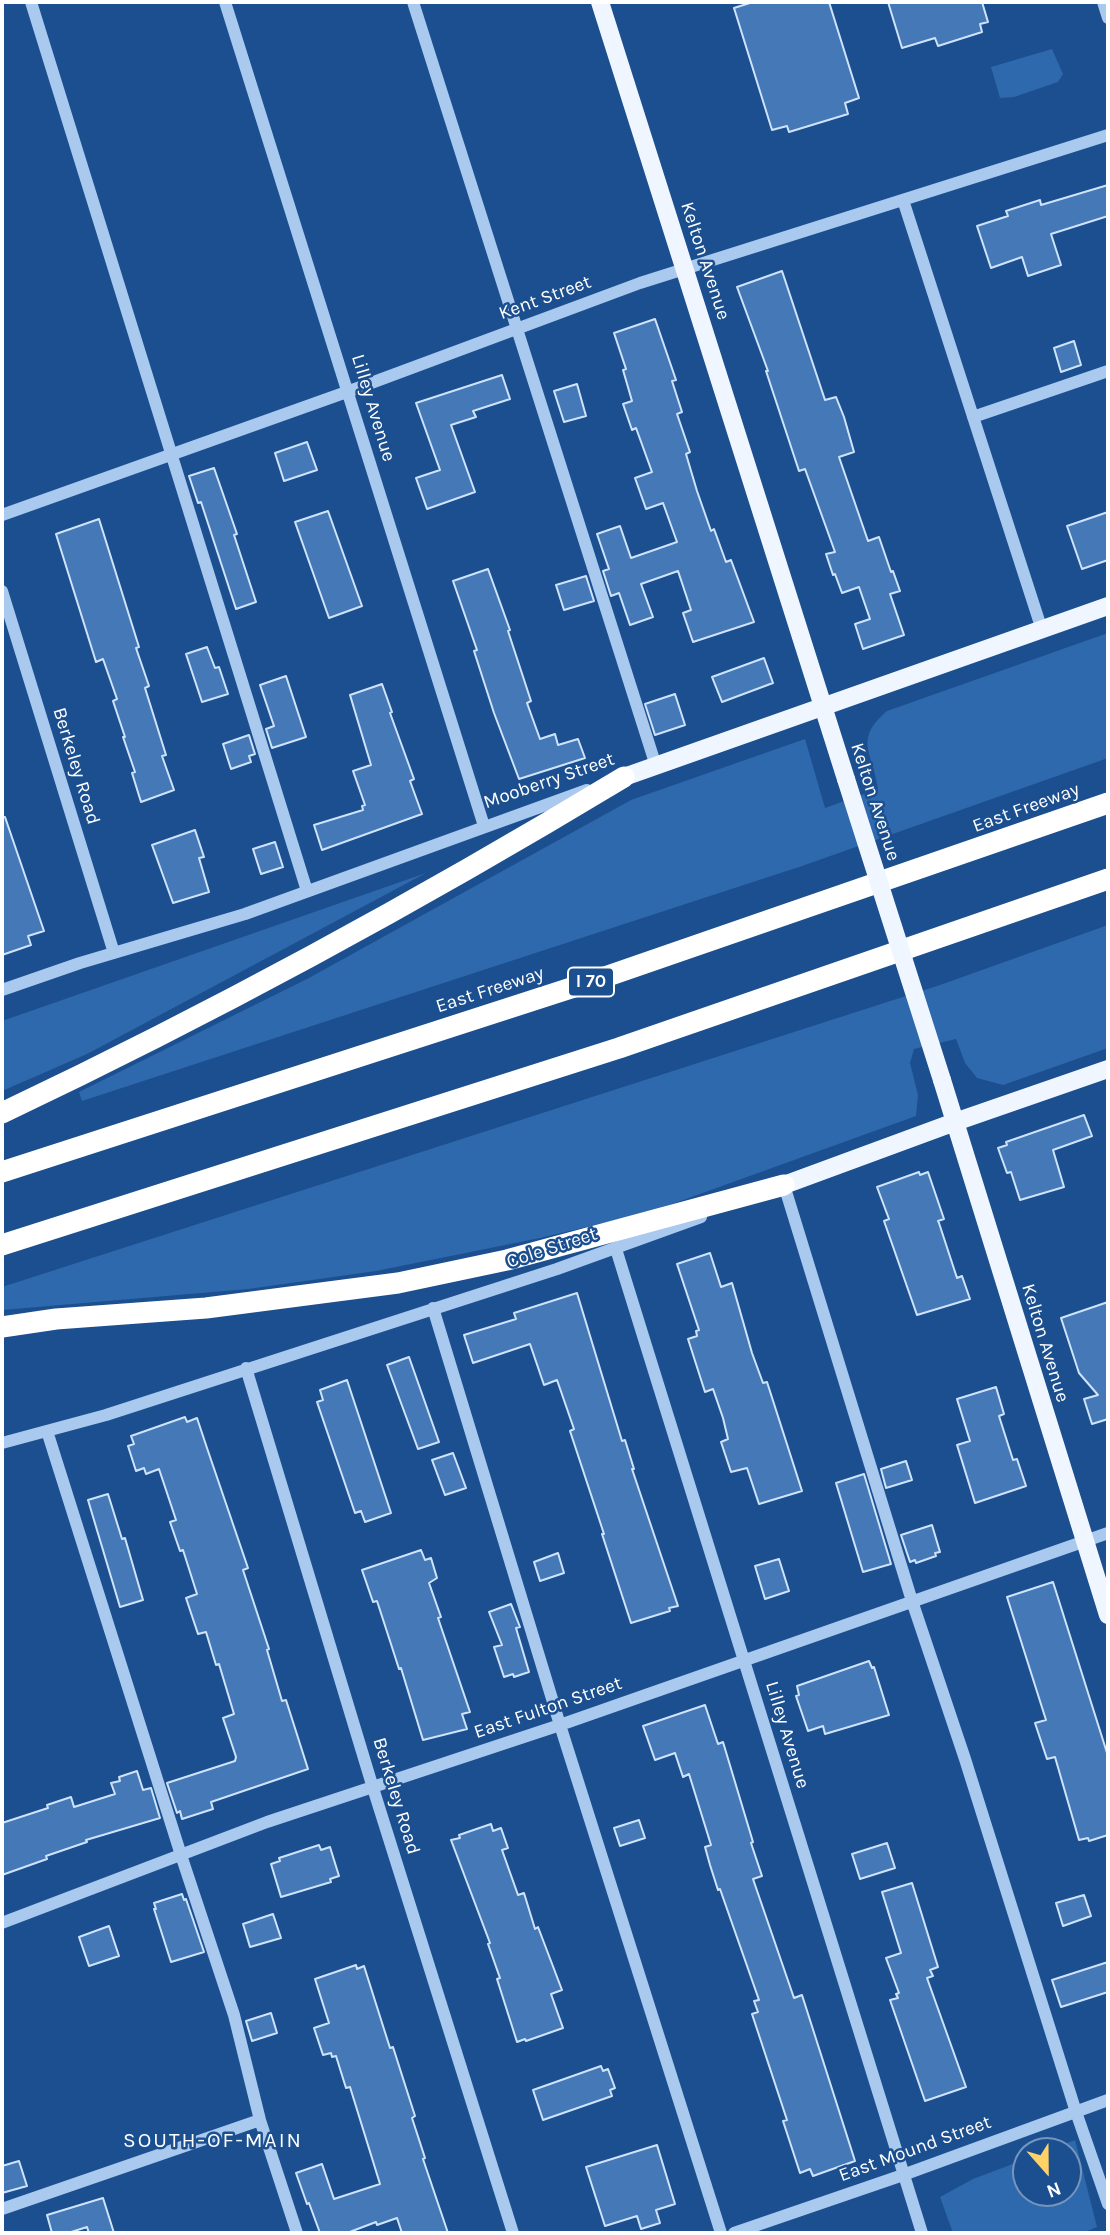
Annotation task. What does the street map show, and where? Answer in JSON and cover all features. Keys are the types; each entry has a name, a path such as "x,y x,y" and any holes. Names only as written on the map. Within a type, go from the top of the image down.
{"highway":[{"path":"2,1112 115,1059 320,951 483,862 624,778"},
{"name":"East Freeway","path":"2,1172 602,978 1108,803"},
{"path":"2,1245 619,1048 1108,879"},
{"path":"2,1327 56,1319 206,1308 398,1283 507,1260 784,1185"}],"main road":[{"name":"Kelton Avenue","path":"600,2 942,1080 1108,1615"},
{"name":"Mooberry Street","path":"624,778 1108,606"},
{"name":"Cole Street","path":"784,1185 1108,1069"}],"street":[{"path":"31,2 307,891"},
{"name":"Lilley Avenue","path":"225,2 484,826"},
{"path":"414,2 656,766"},
{"path":"1103,2 1108,18"},
{"name":"Kent Street","path":"2,515 685,268 1108,135"},
{"path":"903,200 1042,630"},
{"path":"973,417 1108,371"},
{"name":"Berkeley Road","path":"2,591 114,954"},
{"name":"Mooberry Street","path":"2,990 80,963 245,914 484,826 624,778"},
{"path":"784,1185 912,1601 1108,2204"},
{"name":"Cole Street","path":"2,1443 106,1415 617,1249 784,1185"},
{"name":"Lilley Avenue","path":"617,1249 922,2233"},
{"path":"433,1308 560,1725 721,2233"},
{"name":"Berkeley Road","path":"246,1368 373,1788 513,2233"},
{"path":"47,1431 145,1735 180,1855 234,2015 260,2120 297,2233"},
{"name":"East Fulton Street","path":"2,1923 267,1822 560,1725 1108,1533"},
{"name":"East Mound Street","path":"734,2233 1108,2100"},
{"path":"2,2209 260,2120"}],"shaded area":[{"path":"1052,49 1063,74 1058,82 1014,97 1000,98 991,67"},
{"path":"1108,633 1108,758 802,866 82,1101 79,1092 307,979 631,800 805,739 825,808 878,789 868,739 877,721 887,711"},
{"path":"426,873 87,1054 2,1091 2,1021"},
{"path":"1108,925 1108,1048 1003,1085 977,1078 965,1063 956,1039 914,1049 910,1063 918,1095 916,1116 650,1212 540,1238 376,1271 248,1289 2,1310 2,1287 940,985"},
{"path":"1012,2164 1012,2207 1082,2207 1082,2168 1097,2227 1083,2233 953,2233 940,2197 973,2179"}],"building":[{"path":"753,2 829,2 859,98 845,103 848,114 789,132 787,126 772,130 734,8"},
{"path":"888,2 982,2 988,22 980,24 982,32 938,46 935,38 902,48"},
{"path":"1108,185 1108,216 1051,234 1061,265 1028,276 1022,257 991,268 977,226 1008,216 1006,211 1040,200 1041,205"},
{"path":"782,271 825,400 836,397 844,417 854,452 839,457 868,541 879,537 900,591 890,594 904,635 863,649 855,624 870,619 859,587 842,593 835,574 833,575 826,554 835,552 805,469 799,471 768,371 737,287"},
{"path":"655,319 676,380 672,381 682,412 677,414 690,452 686,454 697,491 711,531 714,529 726,562 731,560 754,622 693,642 683,613 691,610 678,571 641,584 653,617 630,625 619,593 611,596 603,571 609,569 597,534 620,526 631,558 677,542 663,503 646,509 635,478 652,472 636,428 632,430 623,404 632,401 623,370 626,369 614,333"},
{"path":"1074,341 1081,365 1061,372 1054,348"},
{"path":"502,375 510,399 473,411 476,417 451,425 475,492 427,509 416,478 440,470 416,403"},
{"path":"577,384 586,416 564,422 554,391"},
{"path":"307,442 317,470 284,481 275,453"},
{"path":"214,468 237,534 234,535 256,602 236,609 201,502 198,503 189,476"},
{"path":"328,511 362,606 329,618 295,522"},
{"path":"1108,512 1108,560 1082,569 1067,526"},
{"path":"99,519 139,647 136,648 149,686 145,688 166,755 162,756 174,790 141,802 132,773 135,772 113,701 117,699 103,659 96,662 56,534"},
{"path":"488,569 510,630 508,631 531,701 527,703 540,739 555,734 558,745 578,739 585,758 519,779 494,713 474,651 477,650 453,581"},
{"path":"586,576 594,601 564,610 556,585"},
{"path":"207,647 215,668 219,667 228,694 202,702 186,654"},
{"path":"764,658 773,683 722,702 712,677"},
{"path":"286,676 306,737 272,748 266,729 274,726 260,685"},
{"path":"382,684 414,779 410,781 422,814 322,850 314,825 363,810 362,806 365,805 353,771 371,765 350,695"},
{"path":"675,694 685,725 655,735 645,704"},
{"path":"249,735 255,754 249,756 251,762 231,769 223,744"},
{"path":"2,817 5,817 44,931 28,936 31,945 2,955"},
{"path":"195,830 204,857 199,858 209,892 173,903 152,845"},
{"path":"275,842 283,867 261,874 253,849"},
{"path":"1084,1115 1092,1136 1053,1150 1064,1187 1020,1200 1011,1172 1007,1173 998,1148 1007,1145 1006,1142"},
{"path":"919,1172 920,1175 928,1172 944,1219 938,1221 957,1278 962,1276 970,1299 917,1315 884,1221 889,1219 877,1187"},
{"path":"710,1253 721,1287 732,1283 752,1353 763,1383 767,1382 802,1491 759,1504 747,1468 731,1472 721,1442 728,1439 723,1418 713,1389 705,1392 688,1339 697,1336 696,1331 699,1330 677,1264"},
{"path":"577,1293 622,1441 625,1440 632,1469 678,1606 631,1623 570,1431 574,1429 557,1380 544,1385 530,1344 473,1363 464,1335 516,1319 514,1313"},
{"path":"1108,1302 1108,1419 1092,1424 1084,1399 1098,1395 1079,1373 1061,1318"},
{"path":"409,1357 439,1442 418,1449 387,1365"},
{"path":"347,1380 391,1513 365,1522 361,1511 355,1513 317,1402 323,1400 320,1390"},
{"path":"996,1387 1004,1414 999,1416 1013,1460 1017,1459 1026,1486 975,1503 957,1445 970,1441 957,1399"},
{"path":"185,1417 187,1422 197,1418 248,1568 243,1570 269,1649 267,1650 282,1701 286,1700 308,1769 211,1802 213,1809 182,1819 180,1811 177,1813 167,1783 235,1761 223,1718 234,1714 206,1632 198,1634 186,1598 197,1594 183,1550 180,1551 170,1522 176,1520 159,1469 146,1474 144,1468 136,1471 128,1446 134,1444 131,1436"},
{"path":"453,1453 466,1488 445,1495 432,1460"},
{"path":"906,1461 912,1480 886,1488 881,1469"},
{"path":"864,1474 891,1564 863,1572 836,1483"},
{"path":"108,1494 122,1539 125,1538 143,1600 120,1607 88,1500"},
{"path":"932,1525 940,1552 916,1563 915,1560 910,1562 901,1535"},
{"path":"421,1550 425,1560 431,1558 437,1578 429,1583 470,1712 462,1714 467,1729 423,1740 377,1601 373,1602 362,1570"},
{"path":"558,1553 564,1573 540,1581 534,1562"},
{"path":"779,1559 789,1591 765,1599 755,1566"},
{"path":"1053,1582 1108,1756 1108,1835 1089,1841 1088,1838 1079,1840 1055,1757 1047,1759 1035,1723 1046,1720 1007,1597"},
{"path":"511,1604 520,1627 516,1628 529,1672 504,1677 494,1647 502,1645 489,1612"},
{"path":"869,1661 872,1668 874,1667 889,1715 825,1734 823,1726 808,1731 796,1696 799,1695 797,1686"},
{"path":"705,1705 718,1744 723,1742 753,1842 751,1843 762,1876 753,1879 794,1998 802,1995 855,2161 813,2176 810,2169 800,2173 783,2121 787,2120 752,2014 758,2012 754,2001 759,2000 710,1865 705,1847 711,1845 689,1774 683,1777 675,1753 655,1760 643,1726"},
{"path":"137,1771 143,1790 151,1788 160,1818 86,1840 87,1842 46,1856 47,1859 2,1875 2,1823 48,1808 47,1805 71,1797 74,1807 115,1794 111,1783"},
{"path":"639,1820 645,1838 620,1846 614,1828"},
{"path":"491,1824 493,1831 501,1828 508,1848 502,1850 518,1895 524,1893 535,1929 538,1927 562,1990 551,1994 563,2028 526,2041 517,2042 497,1979 500,1978 488,1944 490,1943 451,1840"},
{"path":"887,1843 895,1868 860,1879 852,1854"},
{"path":"319,1845 321,1850 330,1847 339,1876 330,1879 331,1882 281,1897 271,1864 280,1861 279,1858"},
{"path":"912,1883 938,1967 930,1970 933,1976 927,1978 966,2087 925,2101 890,2000 898,1998 896,1994 899,1993 886,1958 901,1953 882,1892"},
{"path":"182,1894 204,1952 171,1962 154,1903"},
{"path":"1084,1895 1091,1916 1063,1926 1056,1903"},
{"path":"273,1914 281,1938 250,1947 243,1924"},
{"path":"109,1926 119,1956 89,1966 79,1937"},
{"path":"1108,1962 1108,1992 1061,2007 1052,1980"},
{"path":"356,1965 357,1969 364,1966 390,2048 393,2047 415,2116 412,2118 425,2158 423,2159 448,2233 402,2233 397,2218 377,2225 376,2222 347,2233 320,2233 296,2173 322,2164 334,2199 380,2184 350,2087 346,2088 336,2056 332,2057 331,2053 323,2055 314,2028 329,2023 315,1979"},
{"path":"271,2013 277,2033 252,2041 246,2021"},
{"path":"601,2066 603,2071 608,2069 615,2088 610,2090 612,2096 543,2120 533,2090"},
{"path":"657,2145 675,2204 656,2210 660,2223 641,2229 637,2216 605,2226 586,2167"},
{"path":"19,2161 27,2186 2,2193 2,2166"},
{"path":"103,2198 114,2233 89,2233 87,2227 68,2233 52,2233 47,2215"}],"district":[{"name":"SOUTH-OF-MAIN","path":"213,2141"}]}
